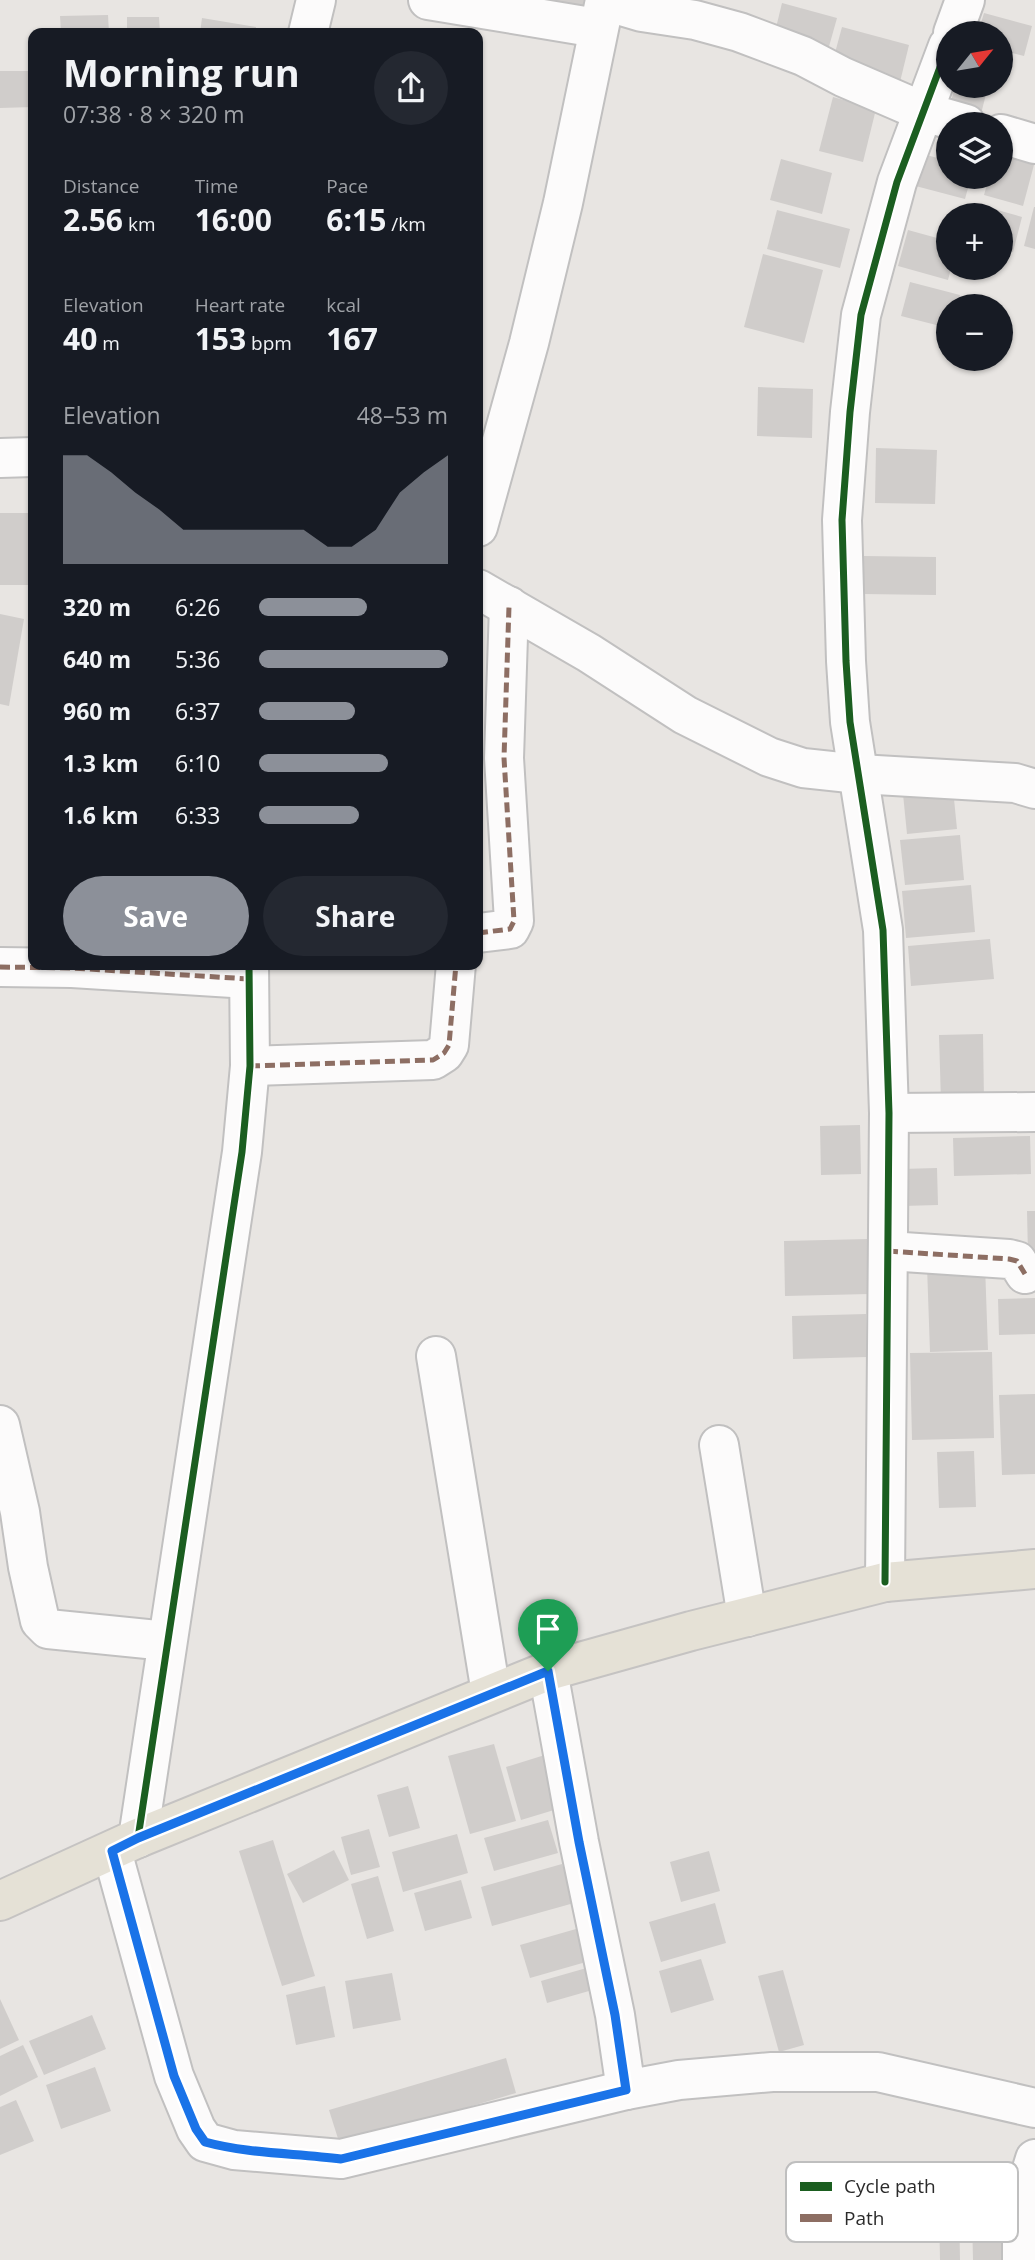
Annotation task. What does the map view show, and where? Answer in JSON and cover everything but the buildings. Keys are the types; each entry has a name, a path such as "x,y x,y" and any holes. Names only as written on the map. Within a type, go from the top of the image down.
{"main road":[{"path":"0,1901 125,1845 548,1671 691,1631 885,1582 1035,1569"}],"street":[{"path":"309,28 316,0"},
{"path":"428,0 642,12 695,20 739,32 803,56 843,78 936,115"},
{"path":"957,21 965,0"},
{"path":"483,509 529,343 563,203 602,10"},
{"path":"885,1582 890,1113 883,930 850,722 842,520 861,315 897,182 936,79"},
{"path":"1013,138 1035,144"},
{"path":"0,458 28,457"},
{"path":"494,598 589,653 685,715 769,757 803,768 1015,783 1035,789"},
{"path":"483,932 510,929 514,922 494,598"},
{"path":"0,967 28,967"},
{"path":"160,970 249,972 250,1066 242,1152 167,1641 125,1845 174,2076 196,2129 205,2142 234,2150 341,2159 626,2090 679,2080 772,2072 878,2072 1035,2108"},
{"path":"250,1066 433,1060 444,1053 449,1045 455,970"},
{"path":"890,1113 1035,1112"},
{"path":"888,1251 1009,1259 1017,1261 1025,1274"},
{"path":"436,1356 491,1693"},
{"path":"0,1425 20,1511 28,1567 40,1621 48,1629 167,1641"},
{"path":"719,1445 747,1617"},
{"path":"548,1671 579,1842 615,2015 626,2090"},
{"path":"1022,2260 1035,2159"}],"marked path":[{"path":"483,932 510,929 514,921 504,758 509,606"},
{"path":"0,967 28,967"},
{"path":"104,970 249,979"},
{"path":"250,1066 433,1060 444,1053 449,1045 455,970"},
{"path":"888,1251 1009,1259 1017,1261 1025,1274"}],"cycle path":[{"path":"885,1582 889,1113 883,930 850,722 842,520 861,315 897,182 936,78"},
{"path":"138,1838 242,1152 250,1066 249,970"}],"route":[{"path":"548,1671 579,1842 615,2015 626,2090 341,2159 234,2150 205,2142 196,2129 174,2076 112,1851 548,1671"}]}
